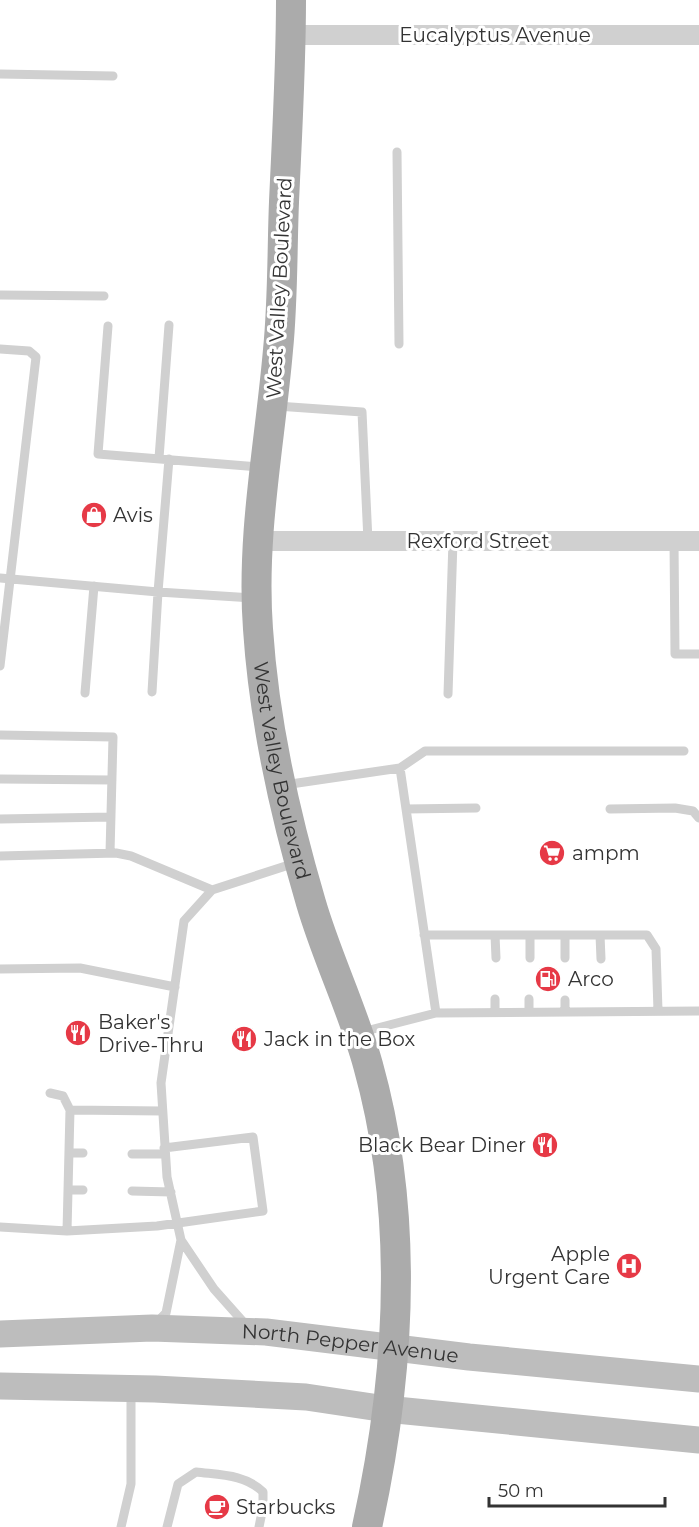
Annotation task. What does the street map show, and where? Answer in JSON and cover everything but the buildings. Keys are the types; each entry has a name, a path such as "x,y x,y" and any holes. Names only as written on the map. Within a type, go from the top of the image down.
{"main road":[{"name":"West Valley Boulevard","path":"291,0 279,348 258,541 257,598 266,711 282,785 311,904 371,1075 391,1190 395,1348 379,1467 367,1527"},
{"name":"North Pepper Avenue","path":"0,1334 152,1328 252,1331 699,1379"},
{"path":"0,1386 306,1397 386,1409 699,1440"}],"street":[{"name":"Eucalyptus Avenue","path":"291,35 699,35"},
{"name":"Rexford Street","path":"258,541 699,541"}],"lane":[{"path":"0,74 113,76"},
{"path":"397,152 399,344"},
{"path":"0,295 104,296"},
{"path":"159,458 169,325"},
{"path":"108,326 98,454 265,468"},
{"path":"0,349 29,351 36,357 0,666"},
{"path":"272,406 362,412 368,541"},
{"path":"152,692 170,459"},
{"path":"448,694 453,541"},
{"path":"674,541 675,654 699,654"},
{"path":"0,578 257,598"},
{"path":"85,693 94,586"},
{"path":"0,735 113,737 110,853"},
{"path":"282,785 400,768 425,751 684,751"},
{"path":"400,768 435,1012"},
{"path":"0,779 112,780"},
{"path":"406,809 476,808"},
{"path":"610,809 675,808 693,811 699,818"},
{"path":"0,819 111,818"},
{"path":"0,856 110,853 130,856 212,890"},
{"path":"252,1331 214,1289 181,1240 164,1151 161,1083 183,921 212,890 301,861"},
{"path":"424,935 647,935 656,949 658,1011"},
{"path":"495,935 496,958"},
{"path":"530,935 530,958"},
{"path":"565,935 565,958"},
{"path":"600,935 601,959"},
{"path":"0,969 80,968 175,987"},
{"path":"495,999 495,1012"},
{"path":"529,999 529,1012"},
{"path":"565,1000 565,1012"},
{"path":"601,1000 601,1012"},
{"path":"357,1033 435,1012 699,1011"},
{"path":"50,1093 63,1096 70,1110 67,1231"},
{"path":"70,1110 162,1112"},
{"path":"0,1227 67,1231 157,1226 263,1211 253,1137 132,1154"},
{"path":"69,1153 83,1153"},
{"path":"68,1190 83,1190"},
{"path":"132,1191 171,1192"},
{"path":"152,1328 166,1313 181,1240"},
{"path":"122,1527 130,1484 131,1389"},
{"path":"167,1527 178,1484 196,1472 240,1478 254,1483 263,1492 259,1527"}],"place":[{"name":"Avis","path":"94,515"},
{"name":"ampm","path":"552,853"},
{"name":"Arco","path":"548,979"},
{"name":"Baker's Drive-Thru","path":"78,1033"},
{"name":"Jack in the Box","path":"244,1039"},
{"name":"Black Bear Diner","path":"545,1145"},
{"name":"Apple Urgent Care","path":"629,1266"},
{"name":"Starbucks","path":"217,1507"}]}
